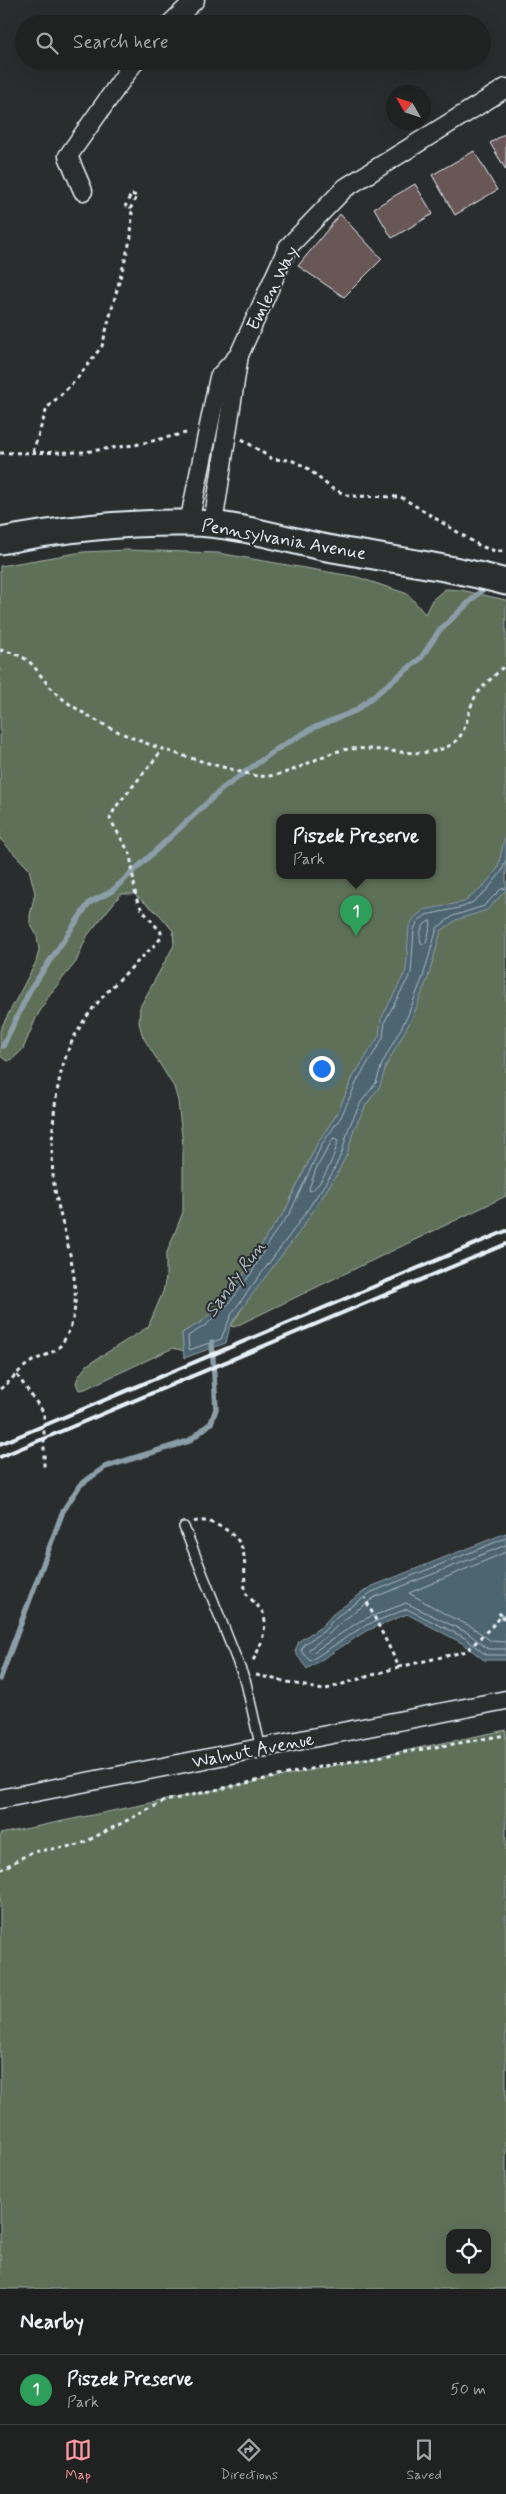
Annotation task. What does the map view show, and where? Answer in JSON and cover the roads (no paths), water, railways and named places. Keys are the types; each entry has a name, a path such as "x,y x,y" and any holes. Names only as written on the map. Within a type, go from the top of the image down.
{"main road":[{"name":"Pennsylvania Avenue","path":"0,541 41,533 112,526 201,523 327,548 450,568 506,582"}],"street":[{"path":"179,15 195,0"},
{"path":"83,191 68,156 129,70"},
{"name":"Emlen Way","path":"201,523 207,432 219,378 239,354 288,247 345,188 506,88"},
{"name":"Emlen Way","path":"201,523 228,436 239,354"},
{"name":"Walnut Avenue","path":"0,1799 506,1700"}],"lane":[{"path":"184,1527 243,1675 261,1749"}],"water":[{"path":"506,831 506,890 487,910 456,920 441,931 428,978 412,1018 386,1066 380,1086 366,1105 354,1129 347,1154 337,1174 300,1231 236,1316 230,1326 226,1343 184,1358 182,1333 203,1321 226,1298 248,1269 267,1235 285,1211 318,1142 337,1114 353,1077 379,1036 381,1019 406,971 409,927 414,918 424,910 464,902 483,887 498,868"},
{"path":"506,1533 506,1660 484,1660 462,1643 407,1614 366,1631 307,1669 295,1652 299,1641 321,1627 333,1614 370,1587"}],"waterway":[{"path":"3,1046 30,990 89,903 112,891 222,789 277,749 313,728 355,711 421,658 439,631 482,590"},
{"name":"Sandy Run","path":"0,1679 63,1511 80,1485 105,1467 189,1441 211,1423 216,1409 212,1342"}],"railway":[{"path":"0,1444 506,1231"},
{"path":"0,1457 506,1244"}],"place":[{"name":"Piszek Preserve","path":"356,936"}]}
